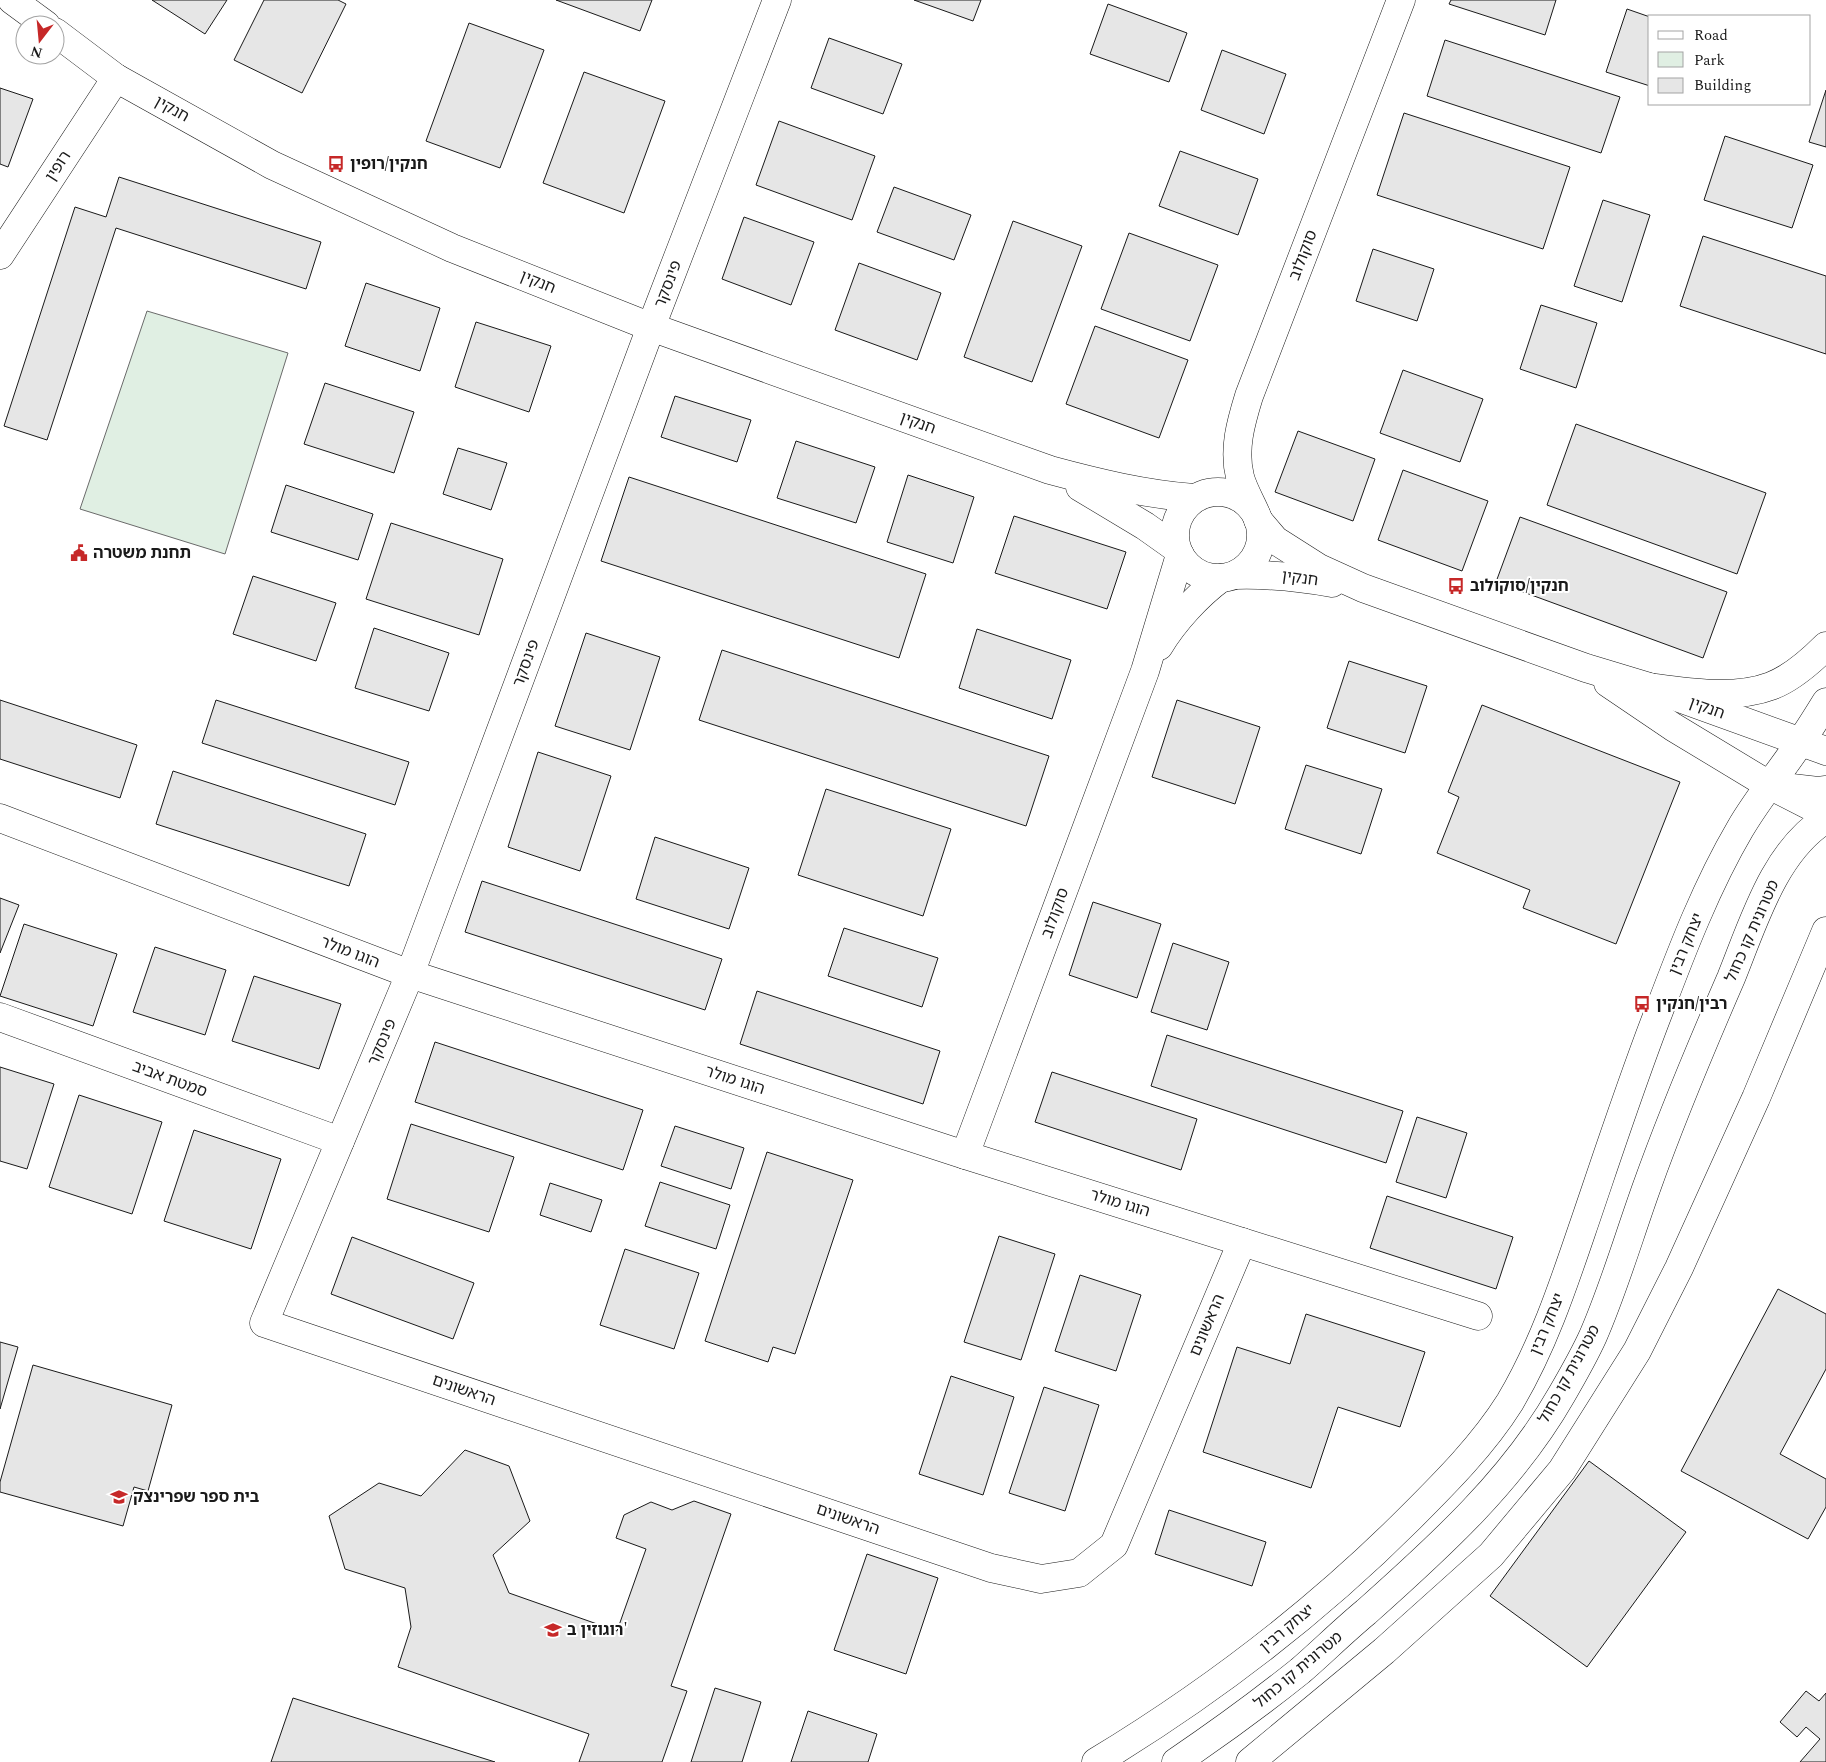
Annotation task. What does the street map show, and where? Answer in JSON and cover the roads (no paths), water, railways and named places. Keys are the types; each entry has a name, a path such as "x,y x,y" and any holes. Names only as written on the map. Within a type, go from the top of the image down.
{"street":[{"path":"12,0 32,15"},
{"name":"פינסקר","path":"264,1323 410,974 651,327 777,0"},
{"name":"סוקולוב","path":"1257,517 1240,478 1237,454 1239,426 1401,0"},
{"name":"חנקין","path":"65,40 116,78 272,165 452,248 651,327 1050,470 1115,487 1158,495 1194,498"},
{"name":"רופין","path":"0,254 116,78"},
{"name":"חנקין","path":"1050,470 1145,526 1178,552"},
{"path":"1221,491 1235,495 1247,502 1257,517 1261,527 1261,542 1256,556 1247,567 1228,576 1207,577 1194,571 1183,561 1178,552 1174,534 1177,520 1183,508 1194,498 1207,493 1221,491"},
{"name":"חנקין","path":"1257,517 1276,540 1319,568 1363,588 1586,668 1649,687 1826,751"},
{"name":"סוקולוב","path":"965,1155 1145,672 1178,552"},
{"name":"חנקין","path":"1228,576 1269,574 1293,576 1363,588"},
{"name":"סוקולוב","path":"1145,672 1161,643 1187,609 1204,591 1228,576"},
{"path":"1649,687 1703,694 1749,692 1771,686 1798,671 1826,646"},
{"name":"חנקין","path":"1586,668 1673,727 1769,785 1826,814"},
{"name":"יצחק רבין","path":"1096,1762 1196,1698 1271,1642 1376,1552 1484,1440 1526,1373 1560,1296 1640,1062 1677,964 1723,862 1741,827 1801,742 1826,702"},
{"path":"1769,785 1826,790"},
{"name":"הוגו מולר","path":"0,818 410,974 965,1155 1478,1316"},
{"name":"מטרונית קו כחול","path":"1176,1762 1232,1724 1302,1669 1414,1569 1476,1509 1499,1484 1525,1450 1560,1396 1592,1338 1684,1086 1765,896 1795,845 1814,827 1826,819"},
{"path":"1250,1762 1384,1651 1491,1556 1562,1470 1637,1351 1679,1268 1821,952 1826,931"},
{"name":"סמטת אביב","path":"0,1017 340,1142"},
{"name":"הראשונים","path":"264,1323 991,1568 1040,1579 1079,1574 1114,1545 1242,1242"}],"place":[{"name":"חנקין/רופין","path":"336,164"},
{"name":"תחנת משטרה","path":"79,553"},
{"name":"חנקין/סוקולוב","path":"1456,586"},
{"name":"רבין/חנקין","path":"1642,1004"},
{"name":"בית ספר שפרינצק","path":"119,1497"},
{"name":"רוגוזין ב'","path":"553,1630"}]}
